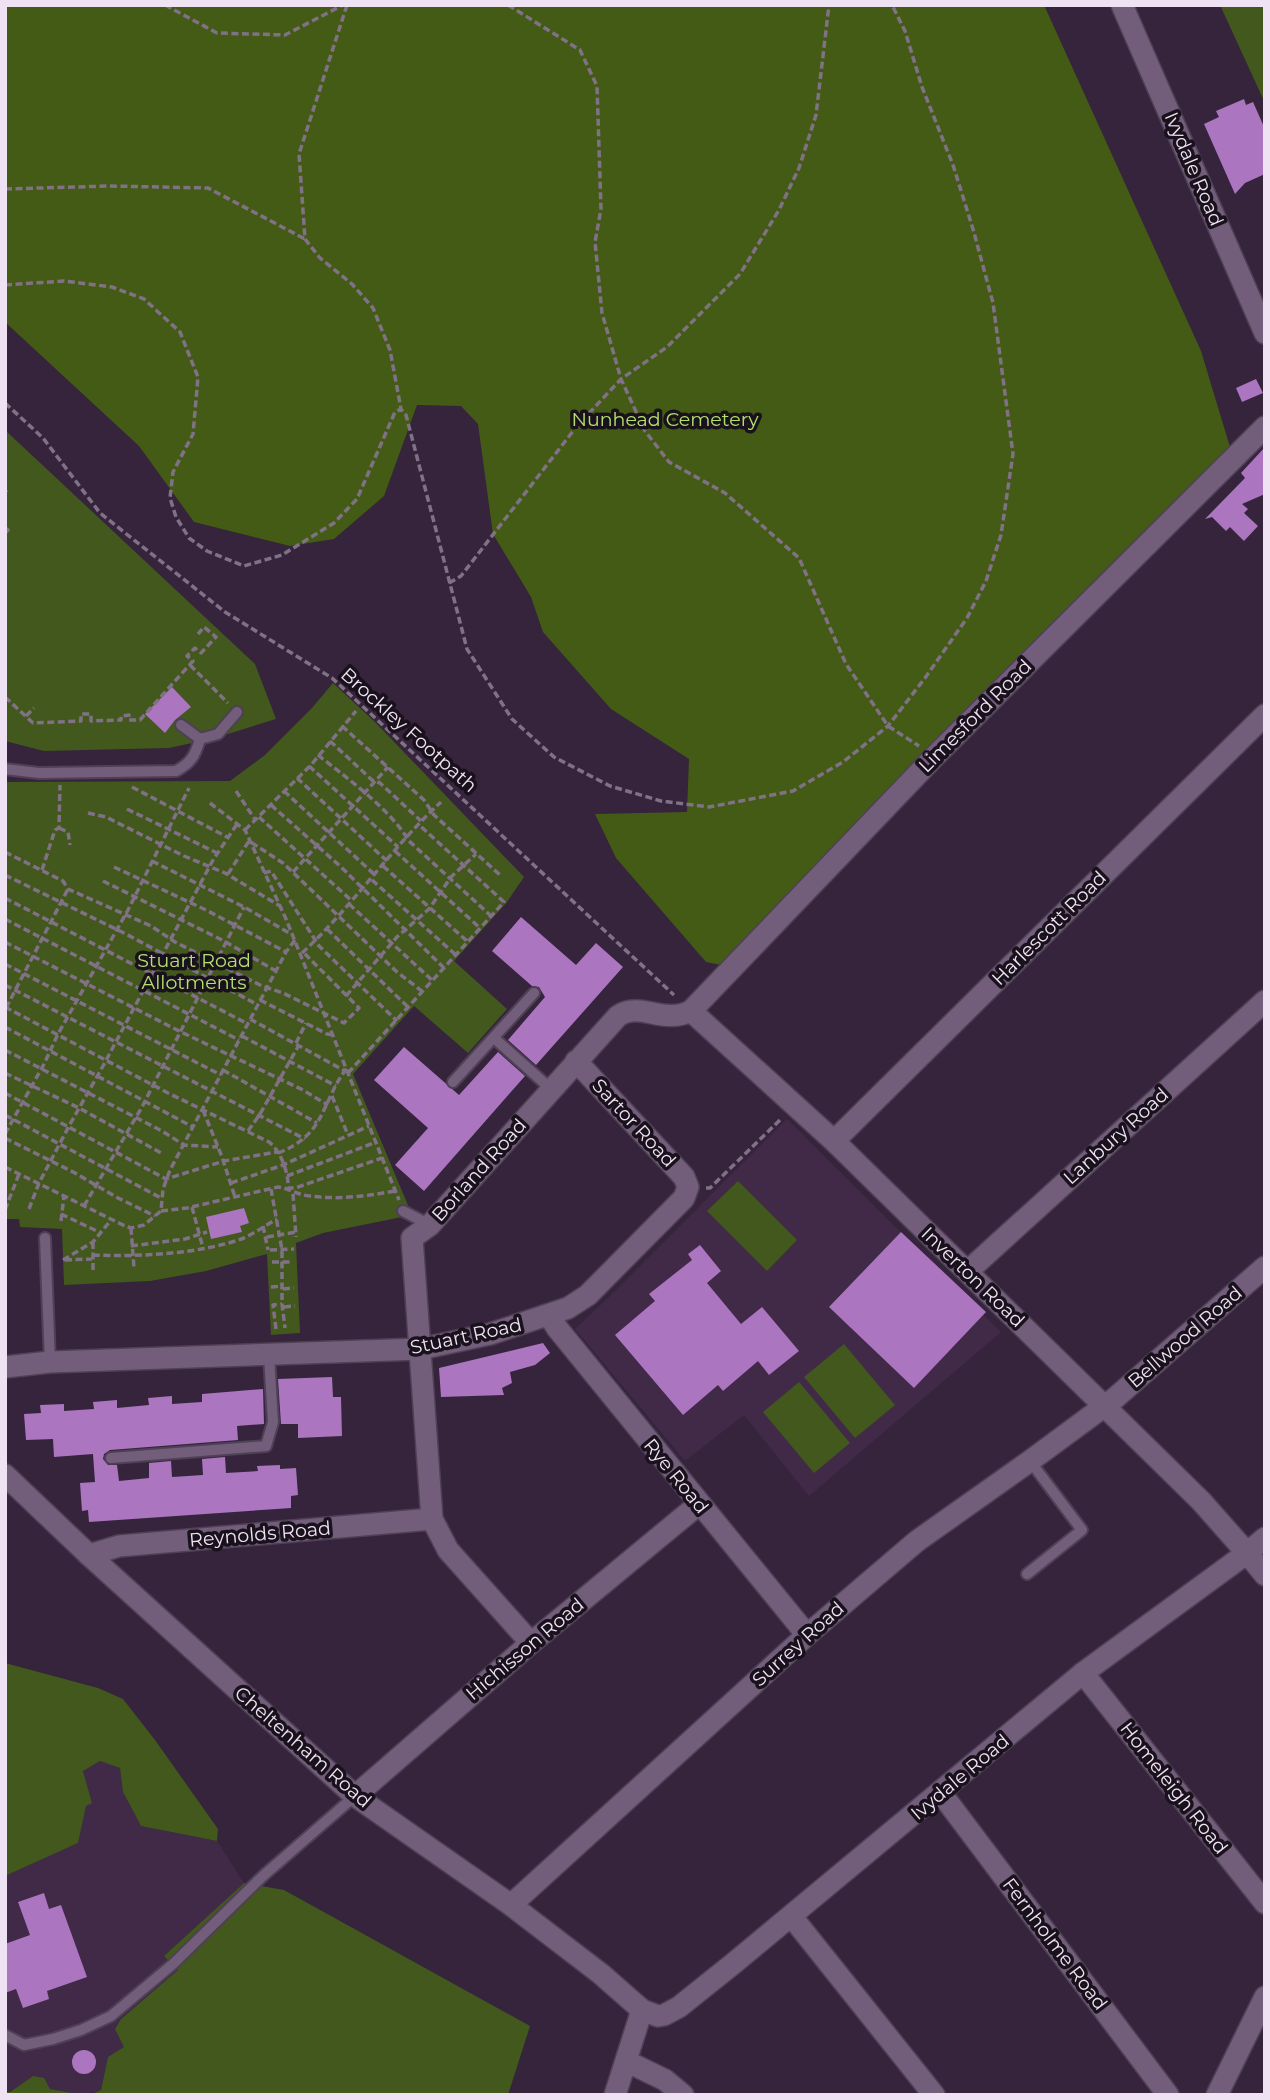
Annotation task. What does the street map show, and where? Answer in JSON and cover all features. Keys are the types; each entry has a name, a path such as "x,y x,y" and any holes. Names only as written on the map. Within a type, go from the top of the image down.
{"street":[{"name":"Ivydale Road","path":"1122,5 1265,333"},
{"name":"Limesford Road","path":"691,1011 934,757 1265,427"},
{"name":"Harlescott Road","path":"834,1141 1265,715"},
{"name":"Lanbury Road","path":"968,1271 1265,1001"},
{"name":"Borland Road","path":"531,1643 449,1550 432,1519 412,1238 430,1225 618,1016 625,1011 634,1010 671,1017 691,1011"},
{"name":"Inverton Road","path":"691,1011 796,1105 968,1271 1202,1502 1265,1575"},
{"name":"Sartor Road","path":"576,1061 684,1177 688,1187"},
{"name":"Stuart Road","path":"5,1367 50,1362 420,1349 490,1334 550,1315 578,1302 610,1275 684,1198 688,1187"},
{"name":"Bellwood Road","path":"1105,1406 1265,1267"},
{"name":"Rye Road","path":"550,1315 557,1328 807,1634"},
{"name":"Surrey Road","path":"511,1905 807,1634 917,1541 1105,1406"},
{"name":"Cheltenham Road","path":"5,1475 89,1555 355,1796 511,1905 650,2013"},
{"name":"Hichisson Road","path":"355,1796 531,1643 699,1504"},
{"name":"Reynolds Road","path":"89,1555 119,1546 432,1519"},
{"name":"Ivydale Road","path":"650,2013 679,2007 792,1917 1083,1673 1265,1538"},
{"name":"Homeleigh Road","path":"1083,1673 1265,1903"},
{"name":"Fernholme Road","path":"941,1793 1168,2095"},
{"path":"792,1917 934,2095"},
{"path":"1217,2095 1265,1997"},
{"path":"615,2095 626,2061 650,2013"},
{"path":"626,2061 665,2080 683,2095"}],"lane":[{"path":"200,739 218,734 235,709"},
{"path":"181,725 200,739"},
{"path":"5,769 39,773 176,771 195,757 200,739"},
{"path":"453,1082 534,993"},
{"path":"494,1038 551,1089"},
{"path":"404,1211 430,1225"},
{"path":"45,1238 50,1362"},
{"path":"111,1458 266,1446 273,1422 269,1354"},
{"path":"1027,1574 1082,1530 1030,1461"},
{"path":"5,2035 24,2045 81,2030 111,2016 173,1964 264,1875 355,1796"}],"path":[{"path":"165,5 217,33 285,35 345,5"},
{"path":"304,239 299,154 345,5"},
{"path":"508,5 580,50 597,86 601,209 595,242 602,313 621,379 645,431 669,462 725,493 799,558 846,664 887,726 934,757"},
{"path":"449,583 461,576 577,426 621,379 667,347 740,274 779,210 799,168 816,115 829,5"},
{"path":"5,189 109,186 208,188 304,239 320,258 352,284 373,308 390,350 401,408 406,415 467,649 512,719 554,757 610,786 661,801 709,807 793,791 843,762 887,726 967,618 986,581 1001,535 1013,454 993,303 953,165 922,87 905,31 892,5"},
{"path":"5,285 64,281 112,288 144,299 180,332 198,377 193,434 173,472 170,498 176,517 189,538 207,551 244,566 282,555 334,523 358,499 395,412 401,408"},
{"name":"Brockley Footpath","path":"5,403 43,438 100,513 225,612 332,678 691,1011"},
{"path":"5,697 33,723 81,721 81,714 91,714 91,721 121,720 121,716 129,715 129,720 140,720 193,661 187,656 195,648 201,653 216,637 204,626 198,634"},
{"path":"190,665 235,709"},
{"path":"26,716 34,708"},
{"path":"244,830 309,766 356,711"},
{"path":"342,726 424,800 431,811 500,875"},
{"path":"5,1093 166,1179 224,1161 278,1153 305,1139 347,1071 397,1021 503,902 380,783 330,741"},
{"path":"318,755 364,794 491,916"},
{"path":"309,766 480,928"},
{"path":"293,872 388,767"},
{"path":"297,778 387,861"},
{"path":"42,871 55,830 58,828 61,783"},
{"path":"132,787 227,836"},
{"path":"155,1216 5,1136 67,1017 125,915 189,788"},
{"path":"236,791 257,819 305,858 433,981"},
{"path":"284,791 375,875"},
{"path":"302,953 327,929 372,880 407,836 441,802"},
{"path":"209,803 244,830 302,953 404,1211"},
{"path":"271,805 444,968"},
{"path":"127,810 217,853"},
{"path":"88,813 106,817 228,874 280,906"},
{"path":"29,1209 59,1144 172,939 209,866 237,824"},
{"path":"58,828 68,832 70,845"},
{"path":"249,841 273,855 293,872 397,972 423,992"},
{"path":"228,874 249,841"},
{"path":"5,861 7,853 63,881 68,889 151,926 216,962 342,1023 345,1022 359,1007 302,953"},
{"path":"346,996 392,943 430,907 451,877 477,853"},
{"path":"152,861 244,907 294,937"},
{"path":"383,866 468,942"},
{"path":"114,867 286,952"},
{"path":"264,873 271,871 315,940 397,1021"},
{"path":"5,875 208,979 334,1035"},
{"path":"372,880 456,955"},
{"path":"103,881 276,971"},
{"path":"68,889 6,1008 269,1142 278,1153 287,1176 288,1188 293,1193 331,1198 373,1195 395,1190"},
{"path":"5,898 347,1071"},
{"path":"84,1206 136,1118 244,907"},
{"path":"5,919 336,1086"},
{"path":"327,929 409,1007"},
{"path":"161,1211 166,1179 294,937"},
{"path":"5,942 328,1105"},
{"path":"5,964 271,1096 317,1123"},
{"path":"5,985 305,1139"},
{"path":"248,1131 290,1062 306,1023"},
{"path":"5,1027 193,1127"},
{"path":"5,1049 184,1145 218,1147"},
{"path":"5,1073 79,1108 163,1154"},
{"path":"332,1096 348,1135"},
{"path":"688,1187 710,1188 796,1105"},
{"path":"202,1108 224,1161 235,1197"},
{"path":"5,1115 162,1198"},
{"path":"231,1183 283,1165 369,1126"},
{"path":"287,1176 376,1142"},
{"path":"5,1167 131,1228 144,1225 161,1211 192,1207 271,1189 295,1188 382,1158"},
{"path":"5,1210 19,1174"},
{"path":"271,1189 282,1250 282,1306 285,1328"},
{"path":"267,1237 296,1235 293,1193"},
{"path":"61,1221 64,1196"},
{"path":"192,1207 203,1248"},
{"path":"61,1214 102,1233"},
{"path":"111,1220 93,1242 63,1260 203,1248 246,1237 277,1219"},
{"path":"263,1226 269,1250 294,1249"},
{"path":"131,1228 134,1268"},
{"path":"131,1245 198,1236 207,1232"},
{"path":"93,1242 93,1273"},
{"path":"272,1262 293,1262"},
{"path":"271,1287 294,1288"},
{"path":"276,1329 273,1305 295,1306"}],"shaded area":[{"path":"787,1119 1001,1332 809,1496 744,1415 685,1461 575,1329"},
{"path":"100,1761 120,1768 123,1792 141,1826 217,1841 244,1883 164,1956 179,1970 121,2019 115,2029 125,2047 108,2057 101,2090 83,2095 50,2089 33,2076 5,2092 5,1876 78,1843 86,1806 92,1802 83,1771"}],"green space":[{"name":"Nunhead Cemetery","path":"5,5 1044,5 1201,351 1233,457 732,967 706,962 616,858 595,814 687,812 689,759 611,709 543,632 531,597 493,534 478,424 461,406 417,405 384,496 334,539 290,546 194,522 139,446 5,322"},
{"path":"1220,5 1265,5 1265,103"},
{"path":"5,430 255,664 276,719 215,738 169,748 44,751 5,741"},
{"name":"Stuart Road Allotments","path":"333,683 376,723 524,877 507,902 454,961 507,1009 468,1053 414,1006 353,1074 410,1210 402,1217 323,1233 296,1243 300,1333 271,1335 267,1254 206,1271 150,1281 64,1285 62,1229 20,1227 19,1219 5,1219 5,782 230,781 265,755"},
{"path":"738,1181 797,1240 767,1271 707,1211"},
{"path":"844,1344 895,1405 855,1438 804,1377"},
{"path":"799,1382 850,1443 814,1473 763,1412"},
{"path":"5,1663 98,1688 123,1699 218,1829 217,1841 141,1826 123,1792 120,1768 100,1761 83,1771 92,1803 86,1806 78,1843 5,1876"},
{"path":"244,1883 284,1890 530,2026 508,2095 90,2095 101,2090 108,2057 124,2047 115,2029 121,2019 178,1970 164,1956"},
{"path":"33,2076 44,2078 50,2089 83,2095 5,2095 5,2092 10,2092"}],"building":[{"path":"1244,99 1246,105 1253,102 1265,129 1265,174 1245,183 1235,194 1204,124 1219,117 1216,111"},
{"path":"1256,379 1263,393 1242,402 1236,388"},
{"path":"1265,447 1265,494 1242,504 1248,509 1244,513 1258,526 1244,541 1230,527 1226,531 1212,517 1205,519 1245,478 1241,473"},
{"path":"172,687 191,707 175,720 165,733 145,714"},
{"path":"521,917 576,965 596,943 623,967 536,1065 508,1040 545,997 539,987 532,986 492,951"},
{"path":"404,1047 459,1095 498,1052 525,1076 424,1191 395,1165 428,1128 374,1080"},
{"path":"244,1208 249,1223 240,1226 242,1232 211,1239 206,1217"},
{"path":"901,1232 986,1312 914,1388 829,1307"},
{"path":"700,1245 721,1271 707,1283 741,1324 762,1307 799,1351 769,1375 758,1361 723,1391 718,1385 683,1415 615,1335 655,1301 649,1294 692,1260 688,1254"},
{"path":"543,1343 550,1353 535,1365 510,1372 512,1383 502,1388 504,1395 441,1397 439,1368"},
{"path":"332,1377 333,1397 341,1397 342,1436 298,1438 298,1424 281,1424 278,1379"},
{"path":"263,1389 264,1424 237,1426 238,1440 110,1450 104,1454 103,1459 108,1465 117,1465 119,1481 149,1478 149,1463 171,1461 172,1477 203,1475 202,1459 225,1457 226,1473 258,1471 257,1466 280,1465 280,1469 296,1468 298,1495 291,1496 291,1508 89,1522 88,1510 82,1511 80,1483 95,1482 93,1454 54,1457 53,1439 26,1440 24,1414 41,1413 40,1405 64,1404 64,1411 94,1409 93,1402 117,1400 117,1408 149,1405 148,1398 172,1396 172,1404 202,1402 202,1394"},
{"path":"44,1893 49,1909 61,1905 87,1977 47,1991 49,1999 23,2008 16,1989 5,1993 5,1944 30,1935 18,1902"},
{"path":"84,2050 95,2057 96,2062 89,2073 84,2074 73,2067 72,2062 79,2051"}]}
